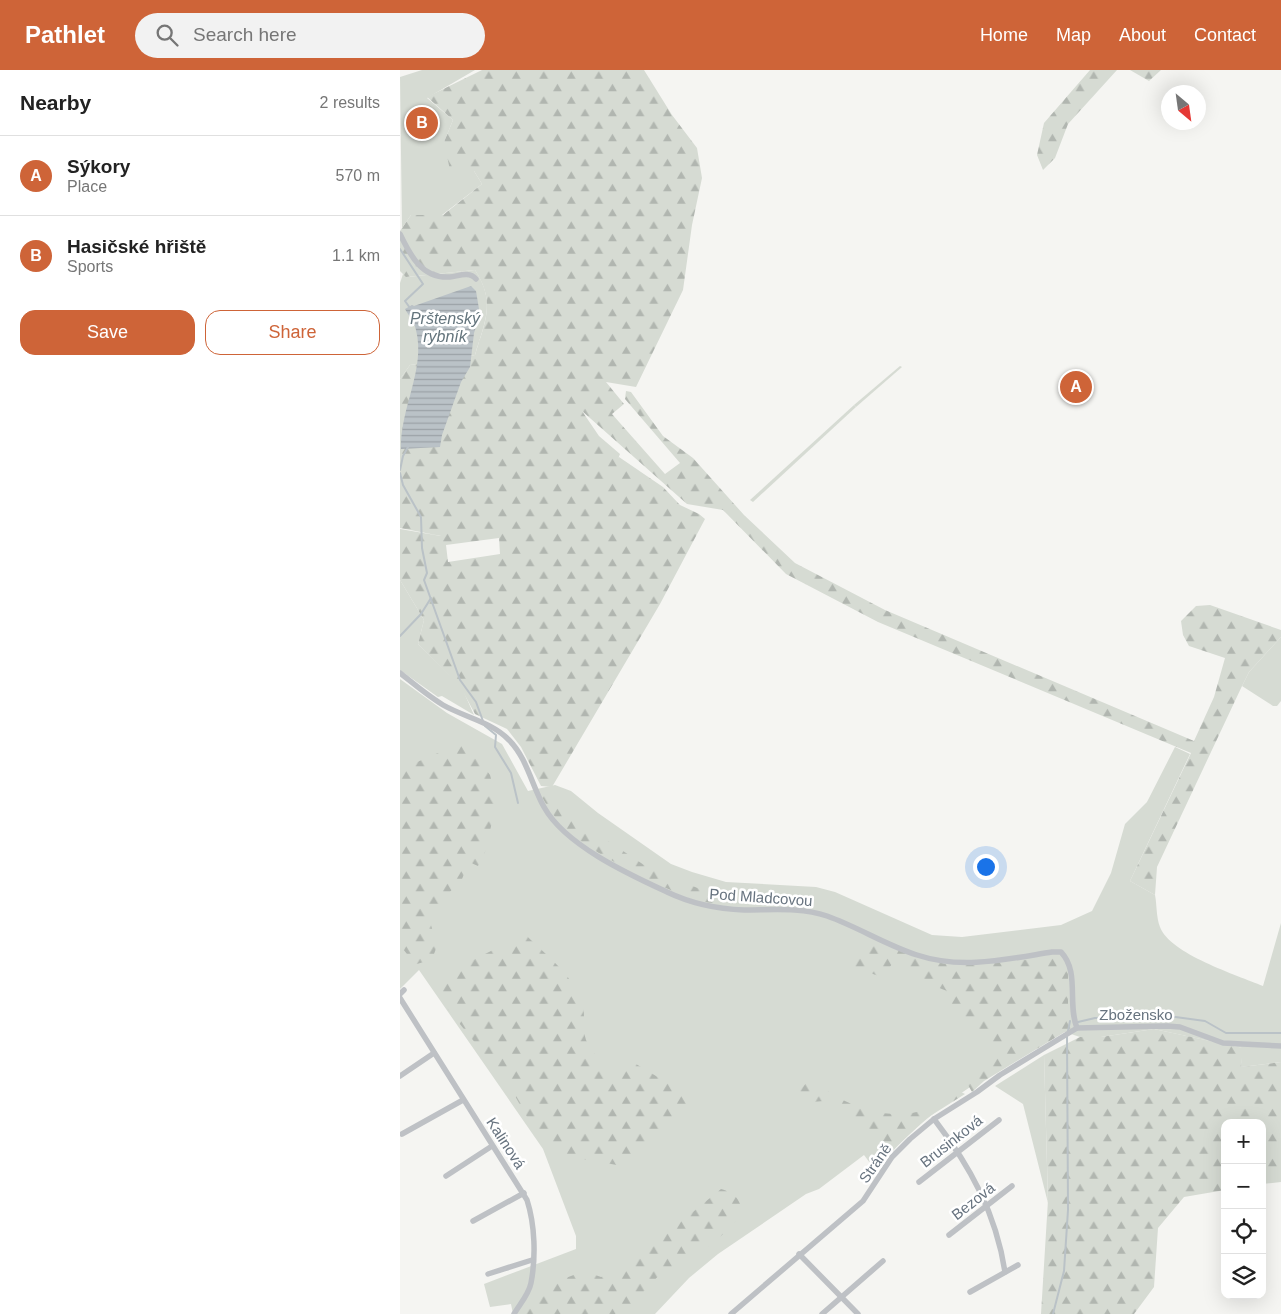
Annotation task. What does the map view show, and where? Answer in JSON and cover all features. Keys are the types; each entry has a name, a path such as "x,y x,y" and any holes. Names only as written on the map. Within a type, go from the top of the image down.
{"street":[{"path":"400,234 412,258 430,274 441,277 468,275 476,278"},
{"name":"Pod Mladcovou","path":"400,673 443,704 492,727 511,742 530,775 544,808 567,834 594,854 668,892 696,904 719,908 815,912 898,948 920,956 948,962 975,963 1061,952 1068,960 1072,970 1072,1015 1078,1028"},
{"name":"Kalinová","path":"400,998 492,1146 524,1193 531,1212 534,1229 531,1283 526,1296 514,1314"},
{"name":"Zbožensko","path":"1078,1028 1167,1026 1189,1030 1223,1043 1281,1046"},
{"name":"Stráně","path":"731,1314 863,1201 892,1157 934,1119 1000,1075 1078,1028"},
{"path":"400,1076 434,1053"},
{"path":"402,1134 463,1100"},
{"path":"934,1119 959,1151 988,1205 999,1240 1005,1272"},
{"name":"Brusinková","path":"919,1182 999,1120"},
{"path":"446,1176 492,1146"},
{"name":"Bezová","path":"949,1235 1012,1186"},
{"path":"473,1221 524,1193"},
{"path":"799,1254 858,1314"},
{"path":"488,1274 532,1260"},
{"path":"822,1314 883,1261"},
{"path":"970,1292 1018,1265"}],"green space":[{"path":"422,70 475,70 427,98 453,120 444,142 474,171 482,184 442,215 411,215 402,228 400,77"},
{"path":"482,70 644,70 672,115 697,148 702,178 692,225 683,290 636,387 606,382 624,404 612,414 665,474 680,463 625,399 626,391 631,392 663,436 693,458 744,515 795,563 885,610 1194,741 1214,697 1225,658 1189,646 1183,635 1181,621 1196,606 1210,605 1281,630 1281,637 1249,672 1242,686 1157,867 1155,895 1130,881 1191,753 878,622 786,574 723,510 687,504 582,411 599,436 620,454 618,459 619,457 663,487 680,505 705,519 660,604 552,787 541,786 521,747 507,729 475,714 461,688 418,644 424,620 400,580 400,529 441,536 400,528 400,379 410,365 475,355 487,312 485,292 475,270 406,277 400,271 400,231 411,215 443,215 482,184 474,171 450,170 444,142 453,120 427,97","holes":["499,538 500,554 448,562 446,545"]},
{"path":"1090,70 1117,70 1068,124 1055,158 1043,170 1037,155 1044,123"},
{"path":"1130,70 1161,70 1149,81"},
{"path":"475,270 485,292 487,312 475,355 410,365 400,379 400,283 403,274 407,277"},
{"path":"900,366 902,367 856,407 854,405"},
{"path":"854,405 856,407 753,502 750,500"},
{"path":"400,580 424,620 418,644 462,688 474,715 442,696 438,697 400,670"},
{"path":"1281,637 1281,701 1277,706 1273,706 1242,686 1249,672"},
{"path":"400,679 447,713 502,744 528,791 555,785 571,791 598,813 671,864 726,882 816,887 835,892 932,935 962,937 1061,925 1092,911 1111,873 1125,824 1147,802 1175,747 1190,754 1130,881 1155,895 1160,927 1166,937 1177,946 1206,963 1263,986 1281,923 1281,1062 1241,1067 1242,1048 1154,1029 1101,1037 1080,1037 1062,1031 987,1077 938,1110 895,1149 876,1171 864,1155 819,1189 806,1194 718,1254 689,1278 655,1314 513,1314 511,1304 490,1307 484,1284 576,1249 576,1236 543,1149 419,970 400,989"},
{"path":"459,744 468,745 490,775 497,801 485,852 478,866 469,862 462,879 435,908 431,925 437,946 434,954 427,961 417,964 400,945 400,775 417,762"},
{"path":"546,794 556,795 584,825 650,869 730,901 715,903 701,901 662,886 618,864 570,833 542,797"},
{"path":"525,934 557,965 577,991 583,1006 586,1040 604,1066 615,1069 636,1064 681,1091 694,1094 689,1106 673,1127 652,1144 617,1165 565,1156 535,1131 507,1082 442,1002 444,979 459,967"},
{"path":"869,936 914,957 955,966 1061,957 1068,966 1068,1014 1073,1027 984,1081 972,1092 968,1085 985,1064 991,1046 968,1024 938,1003 947,991 919,980 919,970 894,962 881,977 852,966"},
{"path":"1154,1029 1243,1048 1241,1067 1281,1062 1281,1182 1266,1184 1266,1119 1221,1119 1221,1191 1184,1197 1158,1228 1154,1287 1134,1314 1041,1314 1048,1200 1044,1055 1080,1037 1101,1037"},
{"path":"1044,1055 1048,1203 1023,1104 995,1086"},
{"path":"807,1082 817,1085 860,1107 890,1114 919,1112 947,1101 961,1092 965,1094 927,1118 896,1147 876,1171 872,1170 882,1142 878,1133 852,1123 838,1109 824,1101 811,1102 800,1095 800,1090"},
{"path":"721,1189 734,1195 743,1214 721,1236 701,1252 662,1272 623,1314 522,1314 558,1281 584,1271 601,1277 623,1269"}],"water":[{"name":"Prštenský rybník","path":"471,286 476,291 480,315 474,333 470,367 461,382 442,435 440,447 401,449 404,419 418,359 415,327 405,309"}],"waterway":[{"path":"400,249 423,284 405,301 410,308"},
{"path":"400,470 403,456 408,447"},
{"path":"400,473 403,485 421,517 422,548 427,573 424,580 460,680 476,702 483,721"},
{"path":"400,636 421,614 431,598"},
{"path":"485,726 496,735 495,747 511,773 518,803"},
{"path":"1078,1022 1095,1018 1168,1016 1205,1021 1226,1033 1281,1033"},
{"path":"1068,1031 1070,1021"},
{"path":"1053,1314 1064,1271 1068,1210 1067,1035"}],"place":[{"name":"Hasičské hřiště","path":"422,123"},
{"name":"Sýkory","path":"1076,387"}]}
